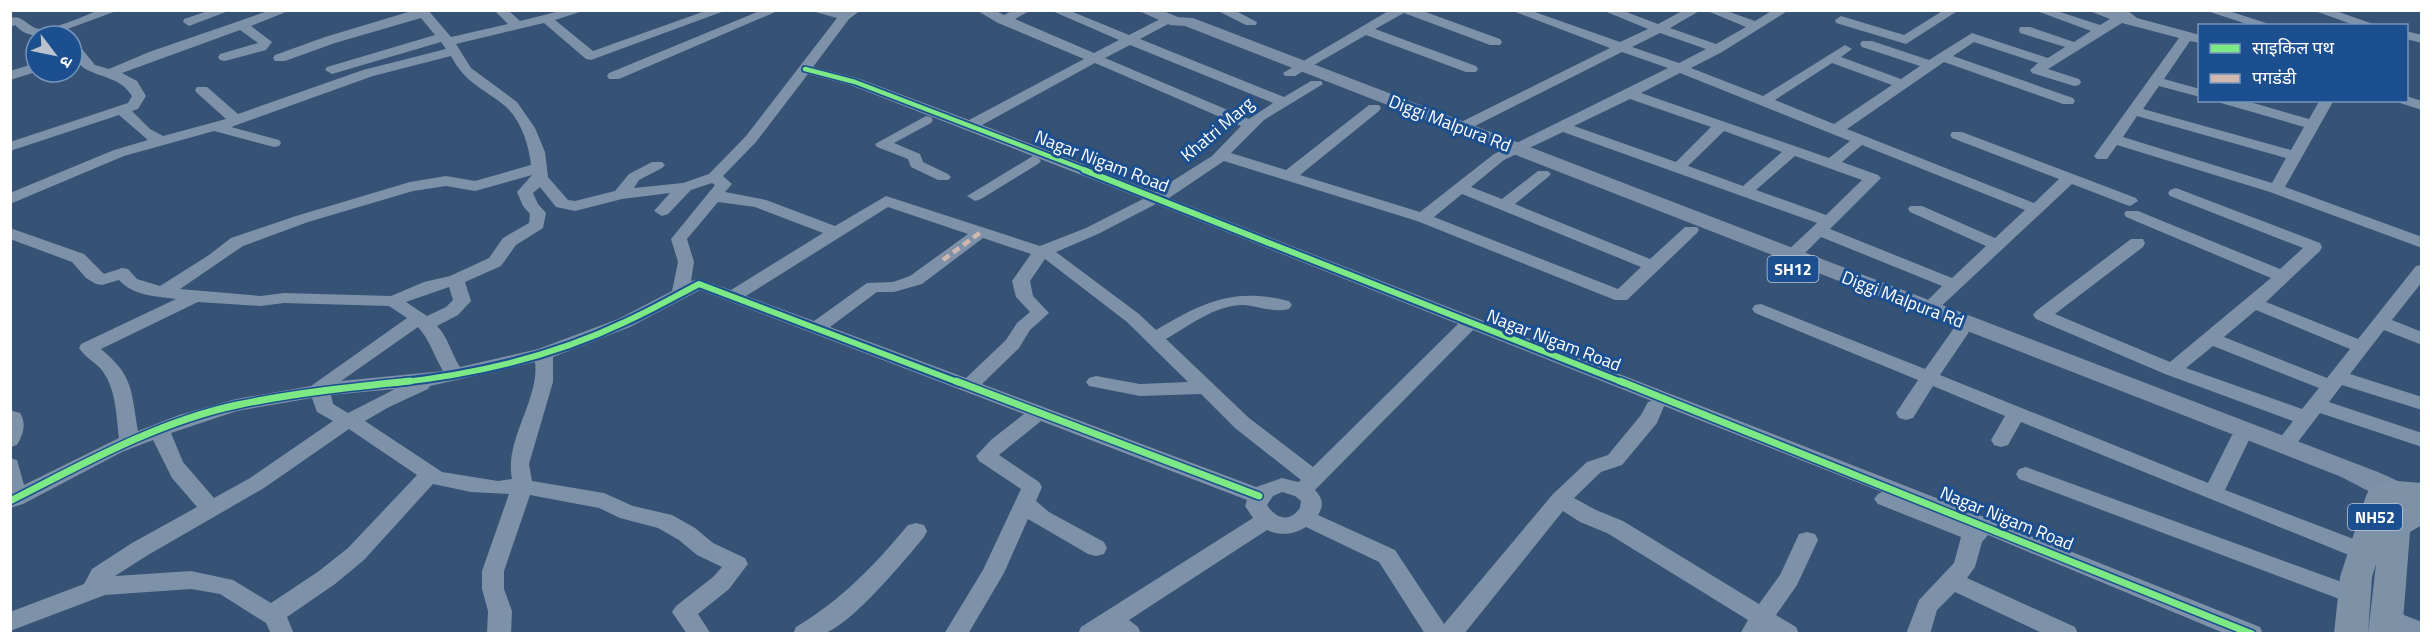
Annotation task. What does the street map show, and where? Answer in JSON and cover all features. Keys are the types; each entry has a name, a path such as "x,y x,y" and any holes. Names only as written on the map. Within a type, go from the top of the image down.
{"highway":[{"name":"NH52","path":"2351,633 2354,595 2364,552 2409,504"},
{"name":"NH52","path":"2386,625 2395,527 2409,504"}],"main road":[{"name":"Diggi Malpura Rd","path":"1145,10 1172,20 1177,26 1462,128 1508,152 1543,174 2409,504"},
{"name":"Diggi Malpura Rd","path":"1296,69 1316,84 1374,108 1508,152 1792,256 2284,446 2409,504"}],"street":[{"path":"75,24 113,10"},
{"path":"189,22 225,10"},
{"path":"110,73 154,55 242,25 261,13 285,10"},
{"path":"500,10 518,26"},
{"path":"332,70 449,44 580,10"},
{"path":"546,20 591,56 721,10"},
{"path":"614,76 774,10"},
{"path":"814,10 850,13"},
{"path":"982,10 1251,125"},
{"path":"1003,20 1025,10"},
{"path":"1056,10 1284,102"},
{"path":"1221,10 1251,22"},
{"path":"1296,69 1400,10"},
{"path":"1407,10 1495,42"},
{"path":"1516,10 1680,68 2036,209"},
{"path":"1608,10 1661,27 1717,49"},
{"path":"1462,128 1695,10"},
{"path":"1712,10 1756,26"},
{"path":"1424,218 1508,152 1563,127 1717,49 1784,10"},
{"path":"1843,10 1851,13 1841,20 1906,40 1953,10"},
{"path":"2040,10 2101,30"},
{"path":"2093,10 2124,16 2193,37 2156,81 2102,156"},
{"path":"2210,10 2262,24"},
{"path":"2318,10 2366,24"},
{"path":"280,58 422,12 449,44 465,70 512,105 528,128 537,152 539,173 562,204 575,206 621,194 685,187 714,177 751,139 850,13"},
{"path":"2011,61 2043,66 2124,16"},
{"path":"970,125 1092,58 1172,20"},
{"path":"225,57 261,47 265,42 242,25"},
{"path":"1365,30 1471,69"},
{"path":"2025,30 2074,46"},
{"path":"1835,130 1972,37 2043,66 2074,82"},
{"path":"10,199 119,153 236,120 449,44"},
{"path":"1868,44 1930,65"},
{"path":"1764,101 1845,49"},
{"path":"1943,57 2068,101"},
{"path":"1831,58 1903,84"},
{"path":"10,147 133,106 139,96 132,84 110,73 90,68 84,62"},
{"path":"805,69 843,81"},
{"name":"Nagar Nigam Road","path":"843,81 855,82 970,125 1149,201 1465,327 1655,407 2225,633"},
{"name":"Nagar Nigam Road","path":"843,81 846,85 926,120 1033,161 1149,201"},
{"path":"2156,81 2198,93"},
{"name":"Khatri Marg","path":"1041,252 1092,231 1173,188 1221,155 1251,125 1284,102 1316,84"},
{"path":"202,90 236,120"},
{"path":"1629,94 1873,178 1792,256"},
{"path":"2233,102 2313,125"},
{"path":"2276,189 2326,102"},
{"path":"1289,176 1374,108"},
{"path":"122,110 145,132 160,141"},
{"path":"2134,111 2295,156"},
{"path":"926,120 882,144 915,157 916,164 943,177"},
{"path":"215,126 274,143"},
{"path":"1678,168 1721,126"},
{"path":"1563,127 1745,192 1954,285"},
{"path":"1957,135 2070,178 2281,276"},
{"path":"2114,139 2276,189 2421,243"},
{"path":"1830,164 1860,140"},
{"path":"1745,192 1792,151"},
{"path":"1221,155 1424,218 1621,296 1691,230"},
{"path":"975,196 1033,161"},
{"path":"621,194 634,177 657,165"},
{"path":"10,233 78,258 92,274 102,280 122,273 131,283 144,289 261,301 284,298 393,302 430,286 456,280 495,262 509,242 537,225 538,213 531,206 525,192 539,173"},
{"path":"162,292 237,242 293,222 410,187 446,181 475,186 539,173"},
{"path":"1503,206 1543,174"},
{"path":"681,292 686,262 679,240 724,184 714,177"},
{"path":"1928,309 2070,178"},
{"path":"662,211 685,187"},
{"path":"1460,188 1653,266"},
{"path":"2172,370 2254,303 2314,247 2176,194"},
{"path":"712,197 777,207 835,232"},
{"path":"734,296 886,201 1050,255 1133,318 1309,485 1311,512 1306,519 1286,526 1266,520 1256,506 1259,496 1272,487 1309,485 1465,327"},
{"path":"1916,209 1998,245"},
{"path":"818,327 873,287 894,287 916,280 981,232"},
{"path":"10,249 29,240"},
{"path":"2136,243 2042,315 2172,370 2311,411 2421,440"},
{"path":"970,385 1013,344 1023,327 1040,313 1025,297 1021,280 1041,252"},
{"path":"2284,446 2381,322 2419,278"},
{"path":"317,391 422,321 452,311 462,301 456,280"},
{"path":"10,465 13,500 130,441 236,405 317,391 434,379 543,354 624,323 699,284 818,327 1259,496"},
{"path":"130,441 120,381 106,363 88,348 196,296"},
{"path":"1153,339 1202,312 1228,302 1242,300 1283,305"},
{"path":"393,302 422,321 437,337 440,351 455,375"},
{"path":"2254,303 2361,347"},
{"path":"1761,309 2016,414 2364,552"},
{"path":"2381,322 2421,339"},
{"name":"Nagar Nigam Road","path":"1465,327 1922,499 2252,633"},
{"path":"1906,413 1930,378 1939,360 1960,332"},
{"path":"2211,338 2335,382 2421,404"},
{"path":"499,633 500,611 493,589 493,571 519,501 521,486 519,464 543,382 545,367 543,354"},
{"path":"92,591 100,575 257,483 326,434 382,402 434,379"},
{"path":"1096,381 1140,390 1207,388"},
{"path":"317,391 324,406 332,413 350,421 436,478 498,488 521,486 604,501 628,513 664,521 687,534 705,549 737,564 721,583 684,612 700,633"},
{"path":"1450,633 1560,499 1594,468 1615,460 1650,418 1655,407"},
{"path":"955,633 993,573 1032,487 1013,472 986,456 1040,412"},
{"path":"2001,440 2016,414"},
{"path":"10,440 14,431 13,418"},
{"path":"160,430 165,449 178,474 212,508"},
{"path":"2214,493 2239,440"},
{"path":"10,622 103,586 191,580 225,586 278,624 390,520 411,493 431,474"},
{"path":"2026,474 2354,595"},
{"path":"1560,499 1588,516 1615,527 1681,566 1757,626 1788,633"},
{"path":"1026,504 1041,518 1096,548"},
{"path":"1306,519 1324,525 1388,556 1426,619 1438,633"},
{"path":"1089,633 1266,520"},
{"path":"804,633 829,620 871,581 916,531"},
{"path":"1918,633 1927,606 1964,567 1973,533"},
{"path":"1757,626 1789,579 1807,540"},
{"path":"1953,581 2067,633"},
{"path":"1111,620 1130,633"},
{"path":"2386,625 2421,632"}],"marked path":[{"path":"943,260 981,232"}],"cycle path":[{"path":"805,69 855,82 970,125 1932,504 2252,634"},
{"path":"10,501 115,447 186,420 236,405 337,388 434,379 543,354 624,323 699,284 1259,496"}]}
